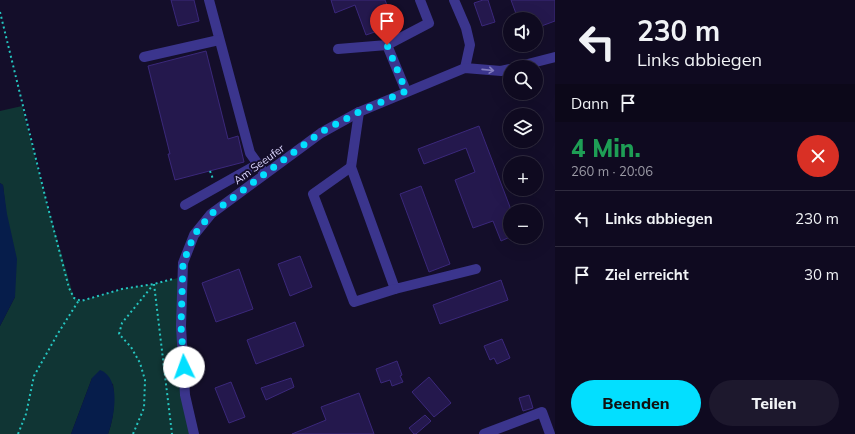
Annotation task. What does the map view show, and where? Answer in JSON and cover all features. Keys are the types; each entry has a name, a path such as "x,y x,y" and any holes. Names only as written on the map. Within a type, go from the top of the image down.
{"street":[{"path":"209,0 250,153 265,174"},
{"path":"338,49 387,45 429,23 420,0"},
{"path":"454,0 466,28 470,45 465,68 503,71"},
{"path":"144,57 219,40"},
{"path":"387,45 406,91"},
{"path":"541,60 555,56"},
{"name":"Am Seeufer","path":"194,434 185,394 181,326 183,263 194,235 211,214 321,132 359,112 406,91 465,68"},
{"path":"359,112 351,167 395,289"},
{"path":"185,205 258,164"},
{"path":"351,167 313,194 354,302 395,289 476,269"},
{"path":"484,434 542,412 550,434"}],"path":[{"path":"0,12 46,200 69,288 74,298 81,301 122,289 154,284 182,277"},
{"path":"133,434 144,408 145,380 140,363 131,347 119,334 122,323 154,284"},
{"path":"154,284 172,434"},
{"path":"18,434 26,414 34,376 79,300"}],"green space":[{"path":"22,106 46,200 74,298 81,301 122,289 154,284 182,277 181,326 194,434 108,434 114,409 113,384 92,378 71,434 0,434 0,326 15,297 3,185 0,183 0,111"}],"water":[{"path":"0,183 3,185 7,214 17,259 15,297 0,326"},
{"path":"100,370 107,374 114,390 114,409 108,434 71,434 92,378"}],"building":[{"path":"171,0 194,0 199,21 178,26"},
{"path":"331,0 385,0 395,25 366,35 355,5 335,13"},
{"path":"488,0 495,22 482,26 474,3"},
{"path":"511,0 555,0 555,21 543,25 543,12 515,12"},
{"path":"206,51 228,139 238,136 244,162 175,180 148,66"},
{"path":"479,126 503,189 503,196 506,196 509,204 503,204 503,240 501,241 493,221 473,228 455,180 475,172 466,148 424,164 418,149"},
{"path":"421,186 450,264 429,272 400,194"},
{"path":"300,256 312,287 290,296 278,264"},
{"path":"239,269 253,309 216,322 202,283"},
{"path":"501,280 508,300 440,324 433,305"},
{"path":"295,322 304,346 256,364 247,340"},
{"path":"502,339 510,358 497,364 494,358 490,360 484,346"},
{"path":"397,361 402,375 400,376 403,382 392,386 390,380 381,383 376,369"},
{"path":"429,377 451,403 434,417 412,392"},
{"path":"291,378 294,387 266,400 261,388"},
{"path":"231,382 245,417 229,423 215,388"},
{"path":"359,393 374,434 292,434 326,420 321,407"},
{"path":"529,395 533,408 523,411 519,398"},
{"path":"425,415 431,421 416,434 414,434 409,428"}],"route":[{"path":"184,367 181,326 183,263 194,235 211,214 321,132 359,112 406,91 387,45"}]}
